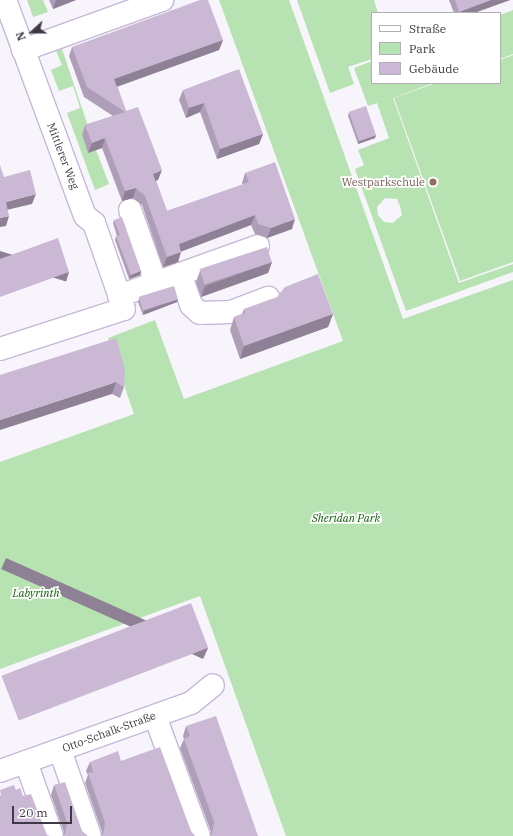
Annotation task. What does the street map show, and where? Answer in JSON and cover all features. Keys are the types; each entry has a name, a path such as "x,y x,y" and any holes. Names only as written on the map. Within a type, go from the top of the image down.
{"street":[{"name":"Mittlerer Weg","path":"5,0 85,216 94,223 122,302"},
{"path":"24,50 162,0"},
{"path":"130,210 156,283"},
{"path":"0,349 122,302 156,283 258,246"},
{"path":"180,274 191,305 200,313 231,312 268,298"},
{"name":"Otto-Schalk-Straße","path":"0,771 191,702 213,685"},
{"path":"155,716 199,836"},
{"path":"60,750 90,836"},
{"path":"26,762 52,836"}],"green space":[{"path":"27,0 43,0 48,12 33,17"},
{"name":"Sheridan Park","path":"219,0 289,0 403,319 513,280 513,836 286,836 200,596 0,669 0,462 134,414 108,338 155,320 184,399 343,341"},
{"path":"297,0 374,0 378,12 371,12 371,59 348,67 354,84 330,93"},
{"path":"513,10 513,54 501,59 501,15"},
{"path":"62,49 90,132 82,135 88,153 96,150 109,184 95,190 67,113 80,108 73,86 59,91 51,70 62,65 56,51"},
{"path":"513,55 513,262 460,281 394,98 433,84 501,84 501,60"},
{"path":"371,61 371,84 430,84 393,98 459,283 513,264 513,272 406,311 355,169 364,165 358,150 389,138 377,103 368,106 354,68","holes":["385,198 397,199 402,215 393,223 384,222 378,215 377,207"]}],"building":[{"path":"200,0 208,0 223,40 114,79 126,111 138,107 162,170 153,174 167,211 249,182 245,173 275,162 295,219 271,228 258,224 255,215 179,244 181,252 167,257 145,196 136,188 125,191 105,138 92,143 85,125 125,112 87,87 72,47"},
{"path":"455,0 491,0 459,12"},
{"path":"239,69 263,134 220,149 204,103 189,108 183,90"},
{"path":"366,106 376,135 359,141 349,112"},
{"path":"0,165 4,177 30,170 36,194 6,202 9,216 0,218"},
{"path":"122,217 141,271 131,275 116,236 120,235 114,220"},
{"path":"58,238 69,272 0,297 0,259"},
{"path":"267,247 272,262 204,284 199,269"},
{"path":"318,274 333,314 244,346 234,317 245,313 244,309 277,297 285,287"},
{"path":"174,286 178,299 143,310 139,297"},
{"path":"116,338 125,369 124,387 116,382 0,420 0,375"},
{"path":"191,603 208,648 19,721 1,676"},
{"path":"216,716 258,836 209,836 212,834 214,822 184,739 190,736 186,726"},
{"path":"160,747 191,831 195,836 100,836 103,834 105,823 88,773 93,772 90,762 118,751 121,761"},
{"path":"65,782 82,831 88,836 62,836 65,834 67,822 54,785"},
{"path":"14,785 16,790 20,788 23,796 31,794 47,835 50,836 0,836 0,790"}],"place":[{"name":"Westparkschule","path":"433,182"}],"park label":[{"name":"Labyrinth","path":"36,593"}]}
